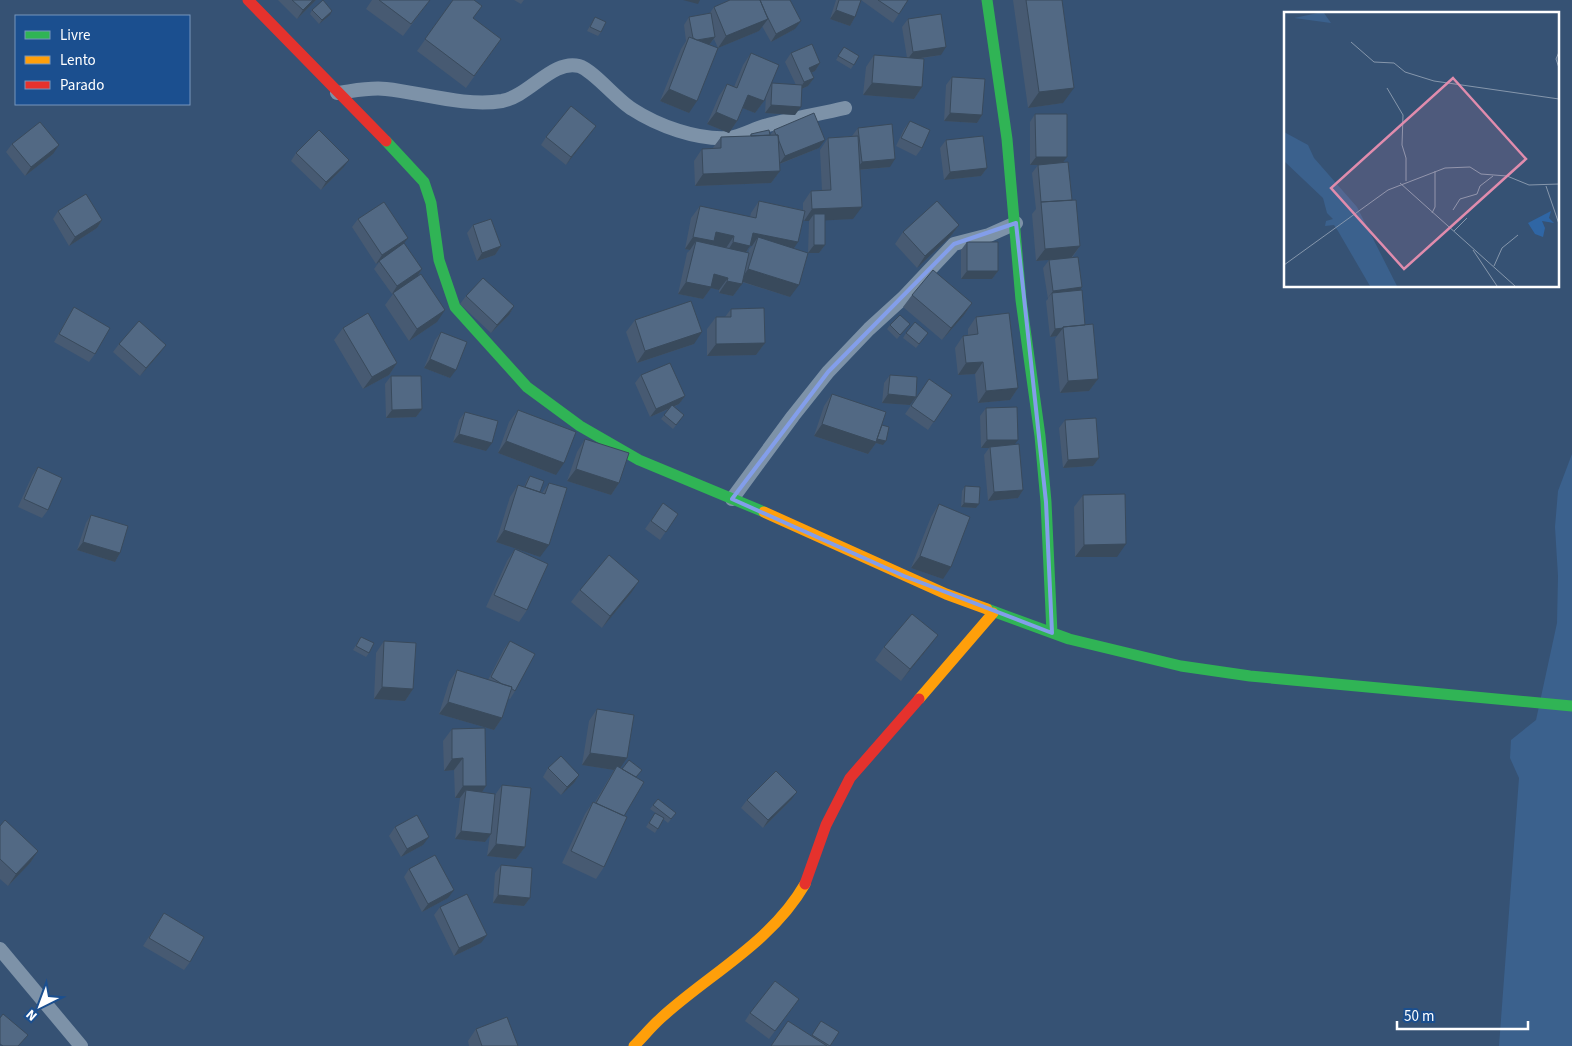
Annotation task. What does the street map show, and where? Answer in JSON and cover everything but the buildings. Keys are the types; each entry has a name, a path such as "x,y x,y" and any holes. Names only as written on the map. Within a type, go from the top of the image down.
{"street":[{"path":"248,0 424,182 431,203 439,260 455,307 527,387 572,421 610,445 639,460 732,499 904,576 993,613 1052,634 1181,666 1250,676 1572,706"},
{"path":"987,0 1016,223 1022,300 1046,502 1052,634"},
{"path":"337,93 383,89 480,102 501,101 528,91 552,72 564,66 580,66 631,109 674,129 705,136 729,138 767,125 846,108"},
{"path":"732,499 792,416 828,372 868,329 903,298 954,244 988,235 1016,223"},
{"path":"634,1046 661,1018 738,958 781,918 796,899 809,876 826,825 850,778 993,613"},
{"path":"0,950 81,1046"}],"highlighted area":[{"path":"1016,223 1046,502 1052,633 904,576 732,499 828,372 954,244"}],"water":[{"path":"1572,454 1572,1046 1499,1046 1519,778 1510,758 1511,740 1536,720 1557,623 1558,576 1555,527 1558,491"}],"traffic: fast":[{"path":"987,0 1007,139 1021,300 1040,436 1046,502 1052,633"},
{"path":"386,141 424,182 431,203 439,260 455,307 527,387 580,426 639,460 764,512"},
{"path":"987,609 1069,639 1181,666 1250,676 1572,706"}],"traffic: slow":[{"path":"764,512 946,594 987,609"},
{"path":"919,699 993,613"},
{"path":"634,1046 657,1021 738,957 775,924 805,884"}],"traffic: jam":[{"path":"248,0 386,141"},
{"path":"805,884 826,825 850,778 919,699"}]}
